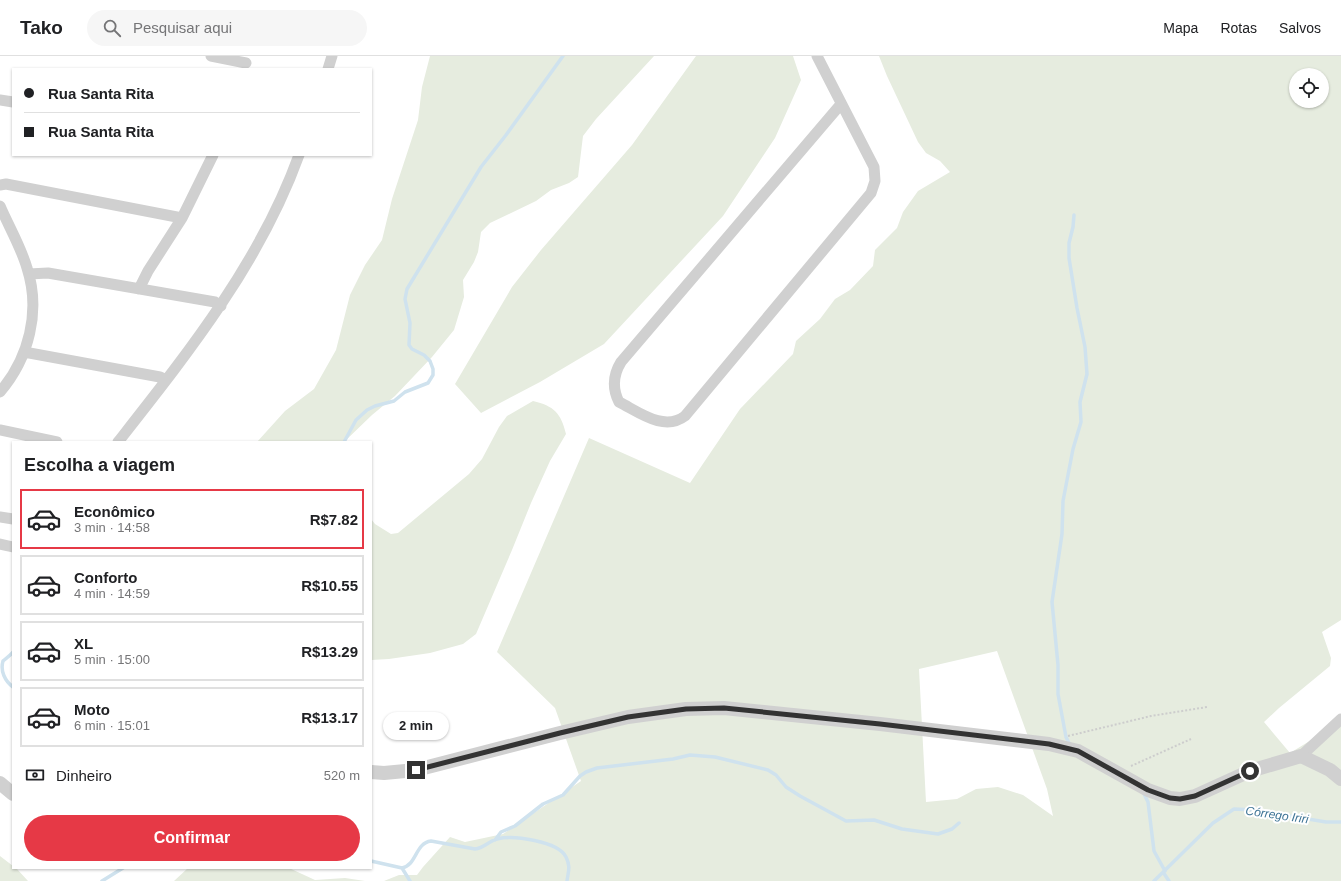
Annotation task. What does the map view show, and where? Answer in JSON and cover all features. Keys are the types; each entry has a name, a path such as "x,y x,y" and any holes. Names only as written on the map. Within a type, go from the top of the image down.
{"street":[{"path":"211,56 246,63"},
{"path":"328,68 332,56"},
{"path":"817,56 874,168 875,181 871,193 685,416 675,422 663,423 619,402 614,384 616,372 621,362 841,104"},
{"path":"0,100 12,102"},
{"path":"139,289 148,271 182,218 213,156"},
{"path":"119,441 221,306 246,266 269,224 299,156"},
{"path":"0,185 6,184 182,218"},
{"path":"0,206 29,274 33,306 30,332 24,352 16,370 0,392"},
{"path":"29,274 48,273 215,302 221,306"},
{"path":"24,352 160,376 166,380"},
{"path":"0,430 52,441"},
{"path":"0,517 12,519"},
{"path":"0,544 12,547"},
{"path":"372,772 384,773 416,770 628,717 686,709 724,708 880,724 1049,744 1078,751 1148,790 1163,797 1180,799 1195,796 1250,771 1301,756 1341,719"},
{"path":"1301,756 1330,770 1341,779"},
{"path":"0,783 12,793"}],"path":[{"path":"1049,744 1057,738 1151,716 1207,707"},
{"path":"1117,772 1191,739"}],"shaded area":[{"path":"430,56 654,56 596,119 583,136 578,177 569,183 551,190 536,201 490,223 481,232 478,252 463,280 464,297 454,330 432,357 395,396 372,415 345,441 258,441 285,411 314,389 336,350 350,295 365,265 382,240 392,199 418,120 422,87"},
{"path":"696,56 793,56 801,80 775,138 723,216 604,344 540,382 481,413 455,384 512,287 541,250 632,145"},
{"path":"879,56 1341,56 1341,620 1322,632 1331,658 1330,666 1264,722 1290,753 1321,734 1341,716 1341,881 384,881 399,875 417,875 450,837 465,842 503,834 581,781 555,708 497,652 589,438 690,483 740,409 793,354 796,341 820,319 835,299 850,290 873,266 875,250 897,228 903,212 918,191 950,172 940,161 926,153 918,142","holes":["997,651 1047,789 1053,816 1023,795 998,787 976,789 957,799 926,802 919,669"]},
{"path":"533,401 540,403 556,412 562,421 566,434 550,461 531,503 476,634 463,644 430,653 372,660 372,520 375,524 391,534 398,533 469,474 482,459 499,427 507,416"},
{"path":"0,856 12,865 12,869 17,869 28,881 0,881"},
{"path":"187,869 291,869 315,880 345,878 365,881 174,881"}],"waterway":[{"path":"345,441 356,420 367,410 375,406 394,401 405,392 428,383 433,375 433,369 430,361 424,355 412,349 409,345 410,323 405,299 407,289 481,167 563,56"},
{"path":"1070,745 1066,737 1058,694 1058,665 1052,602 1062,534 1063,501 1073,449 1081,422 1080,402 1087,374 1085,347 1069,258 1069,243 1074,215"},
{"path":"12,654 3,661 2,665 6,679 12,686"},
{"path":"495,840 501,832 515,826 543,804 563,795 580,776 586,772 597,768 673,759 690,755 715,757 768,770 776,775 786,787 846,821 874,820 902,829 938,834 952,829 959,823"},
{"path":"1144,794 1148,802 1154,851 1165,871"},
{"name":"Córrego Iriri","path":"1154,881 1213,823 1234,809 1254,810 1326,822 1341,822"},
{"name":"Córrego Iriri","path":"372,861 402,868 411,863 422,846 431,841 475,849 497,839 513,838 534,840 554,847 561,851 566,857 569,869 567,881"},
{"path":"402,868 410,881"},
{"name":"Córrego Iriri","path":"102,881 121,869"},
{"path":"1163,872 1169,881"}],"route":[{"path":"416,770 628,717 686,709 724,708 880,724 1049,744 1078,751 1148,790 1163,797 1170,798 1180,799 1195,796 1250,771"}]}
